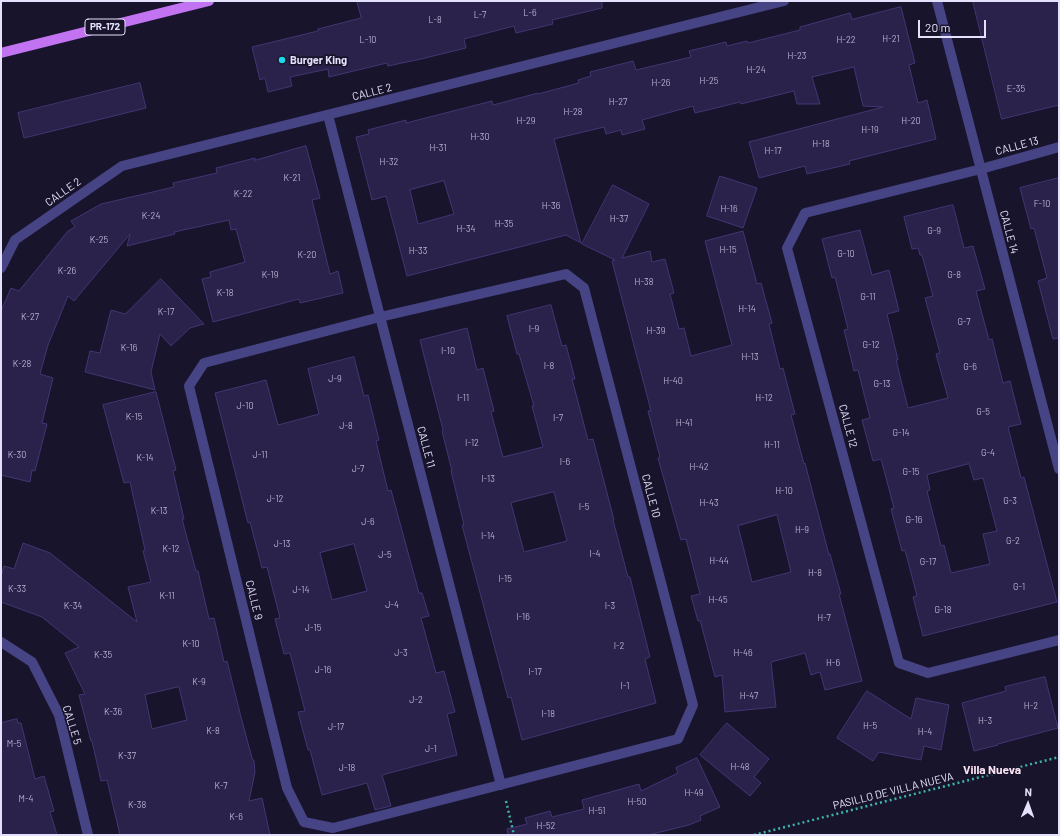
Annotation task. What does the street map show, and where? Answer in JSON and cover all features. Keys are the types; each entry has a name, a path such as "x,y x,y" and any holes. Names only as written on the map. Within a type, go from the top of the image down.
{"main road":[{"name":"PR-172","path":"1,53 209,1"}],"street":[{"name":"CALLE 2","path":"1,268 15,240 122,166 784,1"},
{"name":"CALLE 14","path":"937,1 1059,469"},
{"name":"CALLE 11","path":"328,115 502,785"},
{"name":"CALLE 13","path":"980,168 1059,147"},
{"name":"CALLE 12","path":"980,168 805,212 787,248 899,663 928,673 1059,640"},
{"name":"CALLE 10","path":"380,317 566,274 584,288 691,697 693,705 678,739 502,785"},
{"name":"CALLE 9","path":"380,317 204,363 189,386 288,788 304,822 333,828 502,785"},
{"name":"CALLE 5","path":"1,642 32,662 59,715 88,835"}],"path":[{"name":"PASILLO DE VILLA NUEVA","path":"754,835 1059,757"},
{"path":"502,785 514,835"}],"building":[{"path":"357,1 602,1 602,8 552,20 553,24 516,33 514,26 464,39 466,48 421,59 388,66 387,63 329,77 328,69 290,77 292,86 268,92 265,78 260,80 252,47 318,31 318,29 361,18"},
{"path":"973,1 1059,1 1059,105 1002,119"},
{"path":"901,7 915,63 909,65 918,103 927,100 936,139 849,161 850,164 807,174 805,166 759,178 749,142 883,107 863,106 854,67 812,77 820,104 797,104 794,91 695,113 693,106 642,120 645,129 622,135 621,130 606,134 604,127 554,139 581,243 566,235 407,276 386,196 372,200 356,137 369,134 368,130 406,120 406,123 492,101 493,105 538,94 579,83 578,80 591,76 590,72 633,61 636,70 691,57 689,51 726,42 727,46 747,41 748,43 800,30 800,27 850,13 852,19","holes":["444,181 454,214 418,224 410,190"]},
{"path":"140,83 146,108 24,138 18,113"},
{"path":"306,146 320,198 312,200 330,274 338,271 343,293 300,303 299,299 213,322 202,279 211,277 210,272 245,262 236,229 231,230 229,220 174,232 175,234 127,246 130,234 74,301 68,296 48,345 40,374 53,378 42,423 47,424 35,471 32,470 30,482 1,475 1,311 11,288 19,291 68,231 75,227 71,221 101,204 174,187 173,183 217,173 216,168 255,158 255,160"},
{"path":"720,176 757,188 743,228 707,216"},
{"path":"1059,178 1059,338 1053,339 1038,281 1047,278 1034,228 1031,229 1020,188"},
{"path":"613,185 649,204 622,258 650,251 652,262 665,259 674,293 670,294 679,329 684,328 691,356 732,345 705,241 743,231 757,284 761,283 772,323 769,324 780,369 783,368 795,414 791,415 841,594 839,594 862,681 825,690 820,672 811,675 805,653 771,662 776,707 725,712 722,675 715,677 700,620 698,621 691,596 700,594 686,539 681,540 658,458 660,457 648,411 651,411 612,261 615,260 582,244","holes":["777,515 791,572 752,582 738,526"]},
{"path":"953,205 964,248 973,246 985,289 976,291 989,340 992,339 1003,383 1010,381 1021,424 1008,427 1021,478 1024,477 1057,602 923,636 913,597 917,596 905,550 902,551 891,509 894,508 881,459 873,461 862,420 870,418 858,370 854,371 844,330 848,329 835,277 832,278 822,239 860,230 872,275 889,270 899,311 887,314 898,360 896,360 908,408 948,398 936,354 940,353 925,298 933,296 922,255 920,255 918,248 912,249 904,217","holes":["969,464 974,480 983,478 997,531 983,534 990,564 951,573 944,545 941,546 927,491 930,490 927,475"]},
{"path":"161,279 204,324 190,328 171,346 160,334 151,372 155,390 85,372 90,351 100,353 111,310 125,314"},
{"path":"551,305 562,346 566,345 575,379 572,379 588,440 593,439 628,577 630,577 650,657 645,659 656,703 522,740 511,697 508,698 462,525 464,525 443,430 420,340 467,328 477,370 483,368 494,411 491,412 503,457 543,447 532,406 534,406 519,354 517,354 507,316","holes":["554,492 567,541 524,552 511,503"]},
{"path":"354,357 364,396 368,395 379,440 376,441 388,491 391,490 419,593 422,593 429,616 421,618 436,673 444,671 455,712 447,714 457,755 382,775 391,806 375,810 367,783 322,795 298,712 305,711 290,653 284,654 275,619 280,618 267,567 262,568 250,522 248,523 215,393 266,380 278,425 319,414 308,369","holes":["354,544 367,591 332,600 320,553"]},
{"path":"156,392 176,470 173,471 184,519 182,519 196,571 198,571 209,619 214,618 224,662 227,661 254,761 255,772 249,801 262,798 270,835 120,835 107,780 101,781 79,695 85,694 65,653 79,647 42,617 1,602 1,576 4,566 14,569 23,543 50,553 137,622 128,587 151,582 143,551 145,550 130,482 124,483 103,405","holes":["179,687 187,720 152,729 145,695"]},
{"path":"1045,677 1058,728 974,751 962,703 1006,691 1005,687"},
{"path":"867,691 911,719 916,698 949,705 941,750 924,746 921,760 879,752 873,761 837,738"},
{"path":"17,719 18,723 21,723 35,779 44,776 54,811 50,812 57,835 1,835 1,723"},
{"path":"727,723 769,759 754,777 761,783 750,796 700,755"},
{"path":"697,758 720,807 700,816 701,820 689,825 648,835 508,835 507,829 527,824 525,818 550,811 552,817 584,809 582,800 639,784 641,791 678,773 676,768"}],"place":[{"name":"Burger King","path":"282,60"}],"district":[{"name":"Villa Nueva","path":"992,770"}]}
